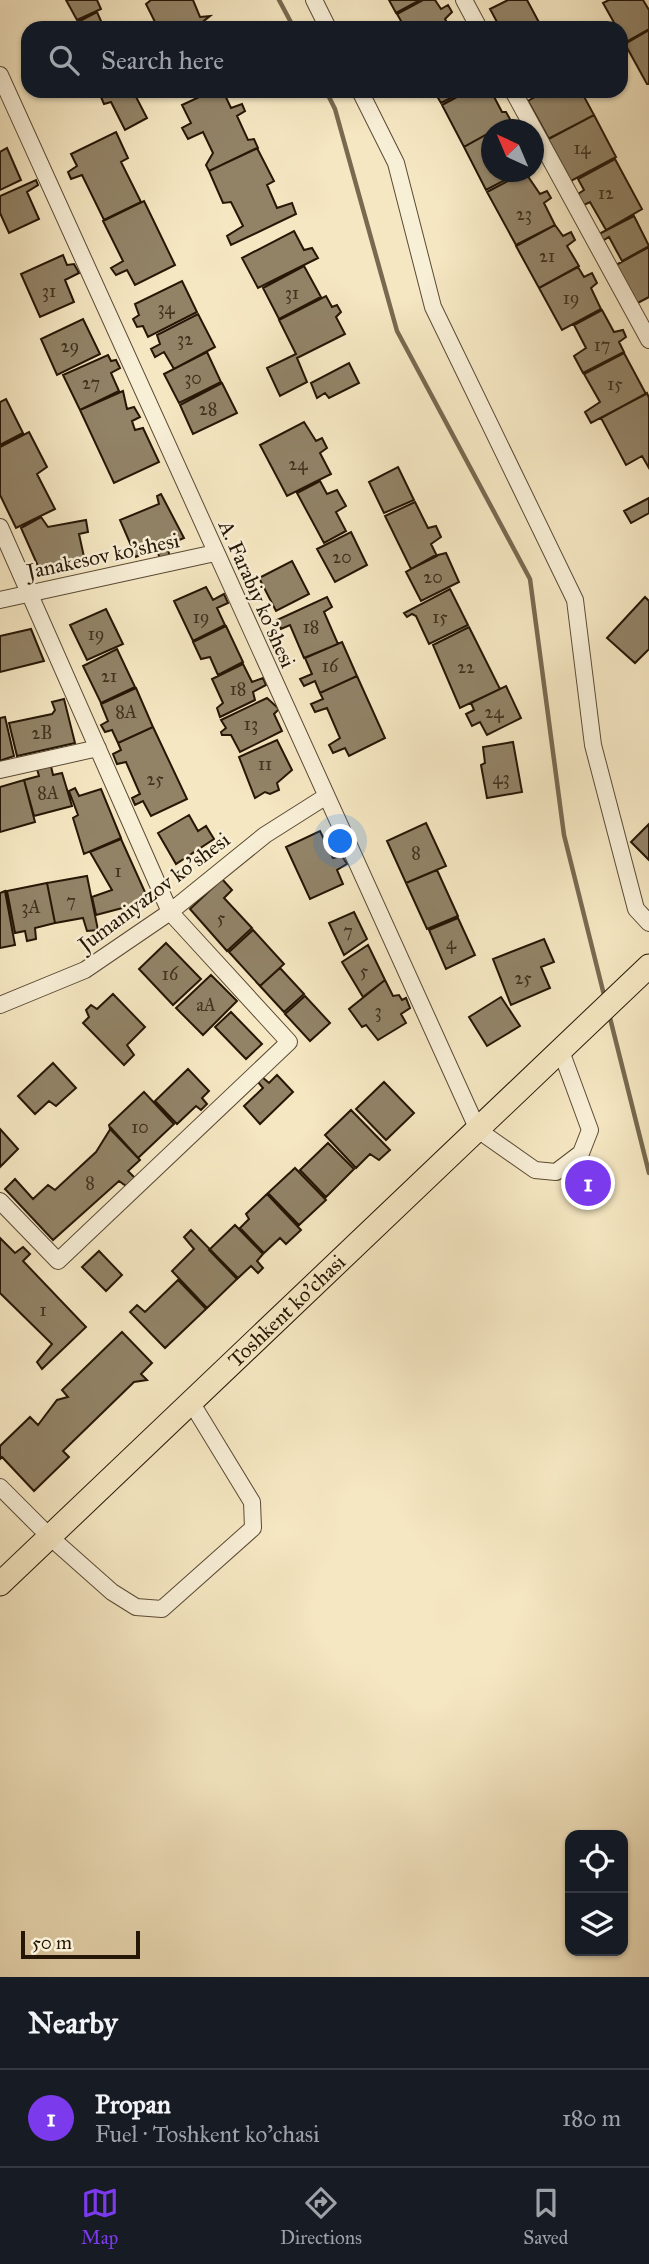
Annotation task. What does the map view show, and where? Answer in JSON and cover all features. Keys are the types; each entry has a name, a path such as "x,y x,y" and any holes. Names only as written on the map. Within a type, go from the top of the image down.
{"highway":[{"name":"Toshkent ko'chasi","path":"0,1584 649,966"}],"street":[{"path":"314,0 324,21"},
{"path":"464,0 475,21"},
{"name":"A. Farabiy ko'shesi","path":"0,75 478,1130"},
{"path":"364,98 396,163 433,307 575,600 593,745 636,909 649,923"},
{"path":"517,98 649,340"},
{"path":"0,527 170,912 289,1042 58,1261 0,1201"},
{"name":"Janakesov ko'shesi","path":"0,600 215,553"},
{"path":"0,770 98,748"},
{"name":"Jumaniyazov ko'shesi","path":"0,1005 85,970 170,912 265,835 325,797"},
{"path":"478,1130 535,1170 556,1172 581,1153 590,1130 567,1045"},
{"path":"0,1487 50,1537 112,1592 136,1607 162,1609 253,1528 252,1502 191,1402"}],"building":[{"path":"66,0 97,0 101,9 77,20"},
{"path":"151,0 193,0 200,17 210,16 204,21 154,21 146,4"},
{"path":"389,0 420,0 396,13"},
{"path":"423,0 435,0 441,9 448,5 452,12 446,21 401,21 397,14"},
{"path":"508,0 527,0 538,21 496,21 490,9"},
{"path":"609,0 643,0 649,10 649,29 628,41 628,21 613,21 603,3"},
{"path":"97,12 101,21 80,21"},
{"path":"649,30 649,84 628,49 628,42"},
{"path":"101,98 137,98 147,118 125,130 111,102 104,104"},
{"path":"197,98 226,98 231,108 242,104 245,111 237,116 248,140 254,139 258,148 209,171 206,165 213,153 203,132 188,139 182,128 191,123 182,105"},
{"path":"438,98 451,98 441,103"},
{"path":"455,98 495,98 502,112 506,112 510,119 481,119 481,138 464,147 442,105"},
{"path":"533,98 585,98 594,115 549,139 544,130 544,119 538,119 528,101"},
{"path":"594,115 616,157 571,181 548,139"},
{"path":"116,132 128,158 121,162 141,202 104,220 82,175 71,179 68,172 77,166 71,154"},
{"path":"481,138 481,180 464,147"},
{"path":"7,148 21,180 0,190 0,152"},
{"path":"257,148 274,181 267,185 277,208 292,203 296,214 231,245 227,236 243,226 231,202 223,203 209,171"},
{"path":"615,159 642,209 606,230 590,202 580,207 575,196 584,190 578,179"},
{"path":"36,180 38,185 27,192 39,219 9,233 0,213 0,196"},
{"path":"482,182 501,182 486,190"},
{"path":"506,182 532,182 540,194 547,191 551,198 544,203 555,225 516,245 487,192"},
{"path":"144,201 175,265 135,285 127,270 116,275 111,268 123,261 103,221"},
{"path":"634,216 649,246 622,261 609,237 599,243 595,236"},
{"path":"555,225 563,236 571,232 575,240 567,246 579,266 539,288 516,246"},
{"path":"294,231 304,250 312,248 318,258 258,288 242,258"},
{"path":"649,247 649,297 636,304 616,265"},
{"path":"63,255 67,265 74,264 79,273 65,280 74,302 40,317 21,274"},
{"path":"304,266 321,297 279,319 263,288"},
{"path":"578,267 584,277 592,273 597,283 591,288 601,309 562,330 539,288"},
{"path":"182,281 197,312 148,337 143,326 137,327 133,319 139,315 135,304"},
{"path":"326,296 332,307 337,305 341,312 336,317 345,334 297,358 307,382 280,396 267,368 296,354 279,320"},
{"path":"602,310 614,332 623,330 626,337 619,342 624,352 583,373 574,356 586,348 574,325"},
{"path":"198,314 215,347 174,369 164,352 155,357 151,349 160,344 157,335"},
{"path":"83,319 100,354 57,375 41,339"},
{"path":"207,352 221,382 179,403 164,374"},
{"path":"624,353 646,394 591,423 585,412 600,402 584,374"},
{"path":"108,355 111,361 116,360 120,368 111,373 119,391 80,410 63,375"},
{"path":"349,363 359,383 329,398 325,393 317,398 311,383"},
{"path":"222,383 237,413 193,434 180,405"},
{"path":"123,391 127,409 134,407 140,417 132,421 135,430 143,428 159,462 114,483 80,410"},
{"path":"647,393 649,468 642,456 626,465 601,418"},
{"path":"6,399 23,433 0,445 0,402"},
{"path":"304,422 316,441 322,438 327,448 320,453 331,474 287,496 260,445"},
{"path":"29,432 47,467 37,474 55,509 16,528 0,495 0,447"},
{"path":"398,467 414,500 384,513 369,482"},
{"path":"320,481 327,494 337,490 346,506 336,512 346,531 324,543 297,493"},
{"path":"161,494 184,538 167,545 170,558 161,561 156,548 136,557 120,520 159,504 157,496"},
{"path":"649,498 649,513 631,523 624,511"},
{"path":"415,502 428,528 436,526 441,537 431,544 437,556 411,569 385,516"},
{"path":"41,517 48,527 86,520 88,532 79,534 86,566 42,575 21,528"},
{"path":"351,532 367,565 335,582 317,549"},
{"path":"446,553 459,582 421,601 406,572 434,556"},
{"path":"292,561 309,594 276,611 259,578"},
{"path":"206,587 213,600 224,594 228,603 217,608 225,625 193,641 174,601"},
{"path":"450,589 468,625 429,644 416,616 412,614 407,617 404,613"},
{"path":"327,597 332,607 324,612 338,644 304,658 290,625 281,629 277,620"},
{"path":"645,597 649,601 649,649 635,663 607,638"},
{"path":"106,609 123,644 87,660 70,625"},
{"path":"226,626 243,662 218,675 210,657 201,659 193,642"},
{"path":"469,627 500,689 460,708 433,645"},
{"path":"31,629 44,661 0,672 0,636"},
{"path":"342,642 357,676 320,693 315,681 304,686 300,679 312,674 305,658"},
{"path":"117,649 135,687 101,703 83,666"},
{"path":"243,664 252,682 263,678 266,685 253,692 255,700 220,717 217,708 223,703 212,679"},
{"path":"357,676 385,738 349,756 345,748 333,753 329,745 340,738 327,708 315,712 311,704 323,699 320,693"},
{"path":"506,686 521,718 487,735 480,722 472,726 466,714 474,710 471,703"},
{"path":"136,688 153,727 118,743 112,730 105,732 101,725 108,721 101,704"},
{"path":"267,698 279,709 274,714 282,731 240,752 231,735 222,735 221,732 226,728 221,720"},
{"path":"64,699 75,743 17,756 9,723 52,714 55,710 52,702"},
{"path":"5,717 14,756 2,760 0,765 0,718"},
{"path":"153,727 187,799 151,816 143,801 135,805 132,798 140,794 126,762 117,764 113,754 121,750 118,743"},
{"path":"277,740 292,770 277,783 279,790 270,794 265,792 255,798 239,757"},
{"path":"513,742 522,792 487,798 481,765 485,763 483,747"},
{"path":"51,766 53,775 62,773 72,806 34,816 24,780 39,776 37,769"},
{"path":"24,780 35,822 0,832 0,787"},
{"path":"75,788 79,796 101,789 121,838 84,854 73,818 78,815 69,791"},
{"path":"189,815 198,831 206,826 214,839 176,864 158,833"},
{"path":"426,823 446,866 406,883 387,841"},
{"path":"649,824 649,860 631,842"},
{"path":"320,831 333,858 342,856 347,864 337,870 343,884 310,899 286,847"},
{"path":"121,839 149,901 96,915 92,897 112,890 90,852"},
{"path":"437,870 458,916 427,929 406,883"},
{"path":"87,876 98,930 87,931 83,918 55,923 47,883"},
{"path":"222,879 232,890 224,898 252,928 227,951 190,909"},
{"path":"47,883 55,923 35,928 36,939 27,941 25,931 15,933 7,891"},
{"path":"5,891 15,945 0,948 0,893"},
{"path":"354,912 367,939 344,955 329,923"},
{"path":"458,918 475,955 446,969 429,930"},
{"path":"253,930 284,964 260,986 229,952"},
{"path":"544,939 554,962 541,967 550,988 511,1005 493,959"},
{"path":"166,943 201,979 173,1005 139,969"},
{"path":"368,945 385,980 363,997 342,962"},
{"path":"280,968 304,994 284,1012 260,986"},
{"path":"211,975 237,1001 203,1035 176,1008"},
{"path":"385,980 393,996 399,995 402,1000 406,998 410,1008 401,1014 406,1023 378,1040 366,1025 362,1027 349,1009"},
{"path":"113,994 145,1027 127,1045 134,1055 124,1065 83,1023 89,1017 86,1010 91,1005 97,1009"},
{"path":"305,996 330,1023 310,1041 285,1014"},
{"path":"501,997 520,1026 487,1046 469,1017"},
{"path":"231,1012 262,1044 246,1059 215,1027"},
{"path":"53,1063 76,1088 56,1106 49,1101 35,1114 18,1096"},
{"path":"188,1069 209,1091 202,1098 207,1104 201,1110 196,1106 177,1124 155,1101"},
{"path":"277,1075 293,1092 260,1124 244,1106 263,1088 258,1082 262,1077 269,1083"},
{"path":"384,1082 414,1113 386,1140 356,1109"},
{"path":"144,1092 174,1124 138,1158 109,1125"},
{"path":"351,1110 390,1150 379,1160 370,1154 356,1168 325,1135"},
{"path":"111,1128 140,1160 128,1171 135,1178 126,1186 119,1181 53,1240 5,1189 15,1179 33,1199 48,1185 55,1190 96,1152"},
{"path":"0,1129 18,1149 0,1167"},
{"path":"328,1143 354,1169 326,1197 300,1170"},
{"path":"295,1168 326,1200 299,1225 268,1193"},
{"path":"267,1194 301,1230 286,1244 280,1238 264,1253 240,1228 249,1219 246,1214"},
{"path":"235,1225 263,1254 257,1261 263,1268 258,1273 251,1266 237,1279 209,1250"},
{"path":"191,1230 238,1278 207,1308 172,1271 194,1249 184,1237"},
{"path":"0,1238 15,1253 23,1247 30,1254 23,1261 86,1327 42,1369 37,1362 52,1344 0,1293"},
{"path":"99,1251 122,1275 106,1291 82,1267"},
{"path":"178,1280 206,1309 165,1348 130,1312 137,1305 145,1312"},
{"path":"122,1332 152,1363 141,1374 147,1380 134,1382 63,1451 69,1457 34,1491 2,1457 0,1459 0,1446 30,1417 38,1425 57,1400 68,1397 62,1390"}],"waterway":[{"path":"279,0 290,21"},
{"path":"330,98 335,109 397,331 530,579 564,835 605,999"},
{"path":"609,1014 649,1173"}],"place":[{"name":"Propan","path":"588,1183"}]}
